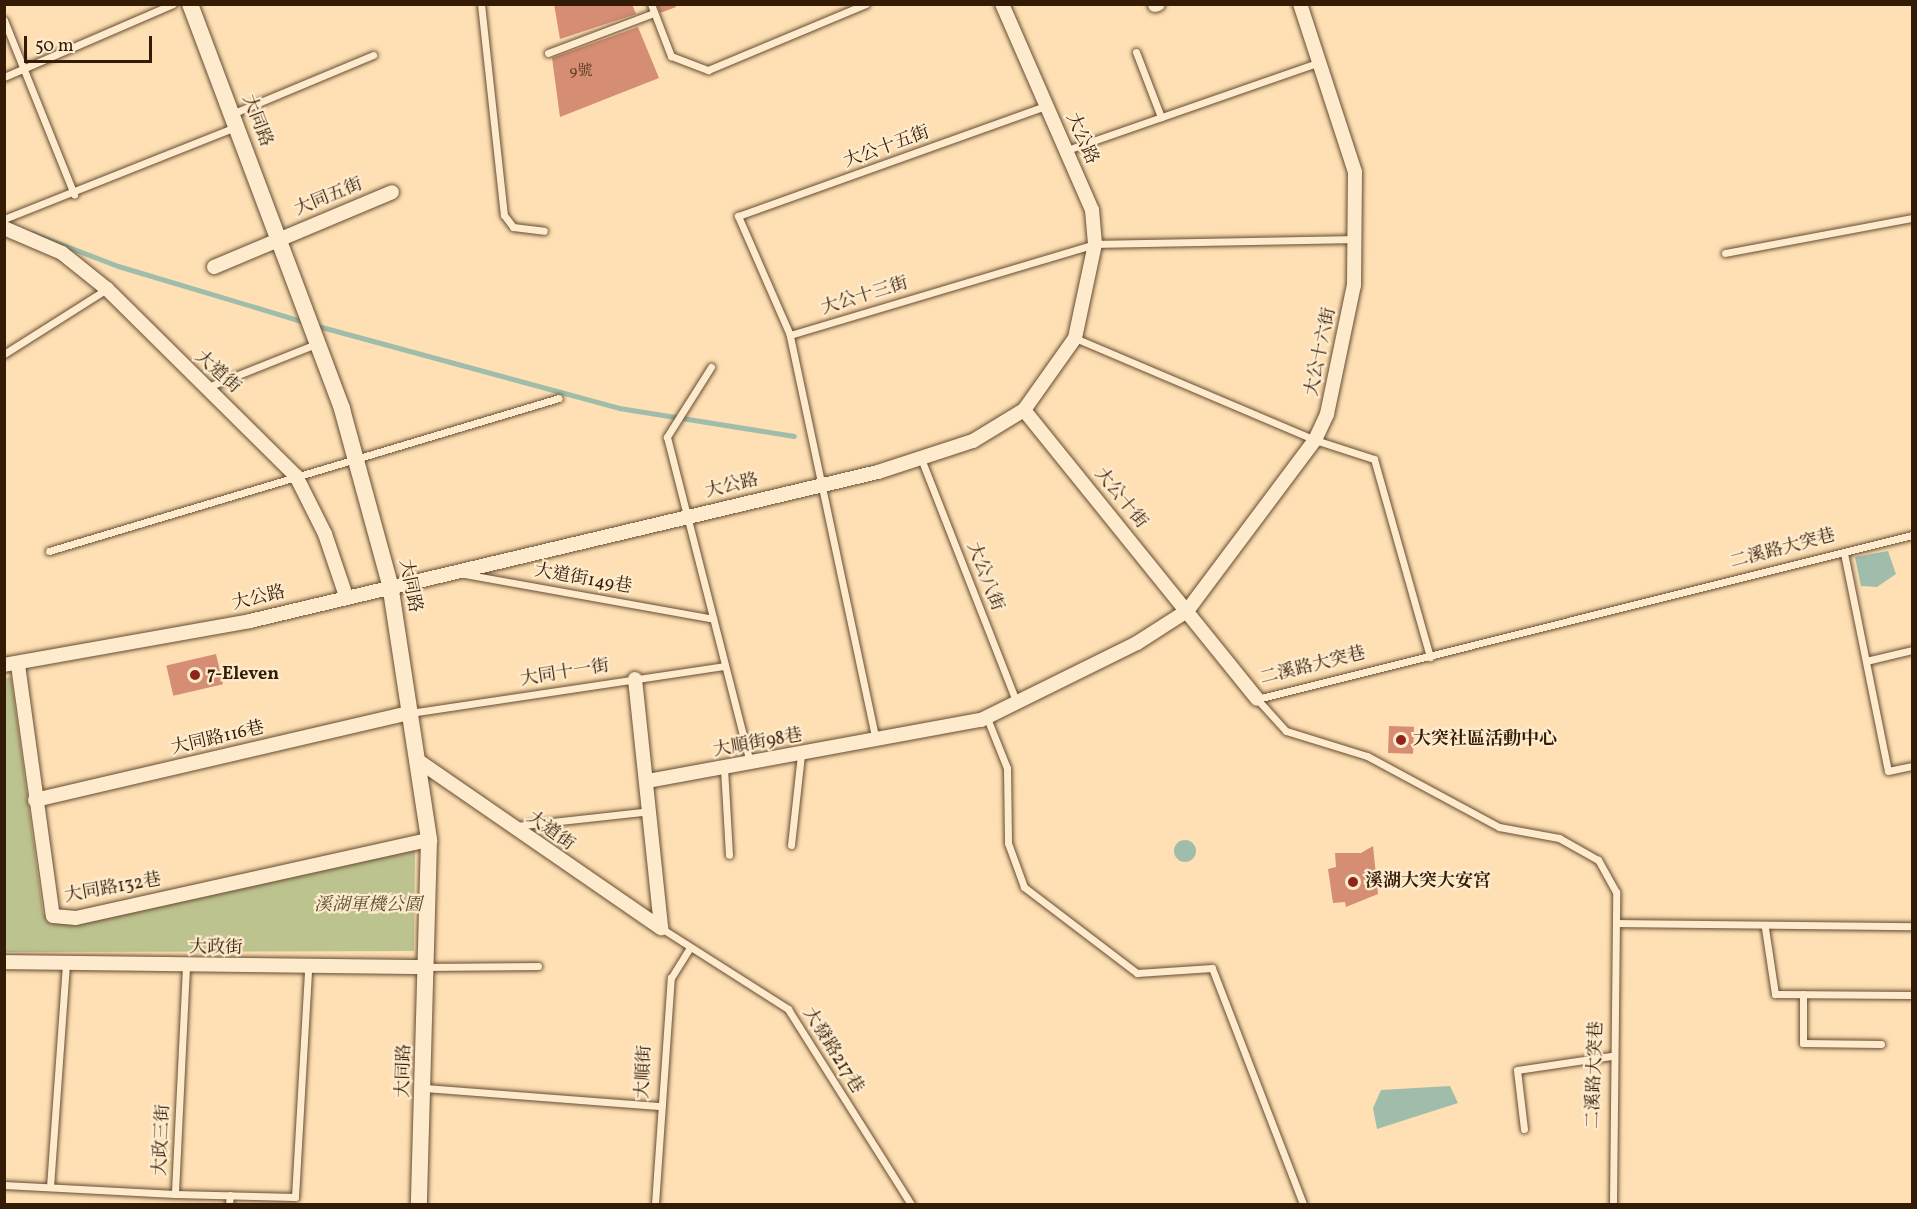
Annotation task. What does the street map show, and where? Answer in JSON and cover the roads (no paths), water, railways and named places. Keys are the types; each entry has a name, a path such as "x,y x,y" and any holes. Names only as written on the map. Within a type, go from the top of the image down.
{"street":[{"name":"大同路","path":"190,4 317,338 357,462 390,584 409,713 420,762 429,840 425,1088 419,1204"},
{"name":"大公路","path":"11,665 250,621 390,584 922,460 973,441 1024,410 1075,338 1095,244 1092,210 1002,4"},
{"name":"大公十六街","path":"1187,611 1315,440 1327,414 1352,297 1357,239 1355,172 1321,61 1300,4"},
{"name":"大同五街","path":"214,267 392,192"},
{"name":"大道街","path":"6,221 62,253 107,289 296,476 325,534 346,596"},
{"name":"大公十街","path":"1024,410 1257,699"},
{"path":"876,741 987,718 1017,705 1187,611"},
{"name":"大同路132巷","path":"11,665 53,916 76,918 429,840"},
{"path":"635,679 662,928"},
{"name":"大同路116巷","path":"35,800 409,713"},
{"name":"大順街98巷","path":"647,781 876,741"},
{"name":"大道街","path":"420,762 662,928"},
{"name":"大政街","path":"4,962 308,969 427,967"}],"lane":[{"path":"4,77 173,4"},
{"path":"481,4 504,215 513,227 544,231"},
{"path":"651,4 671,56 708,70 866,4"},
{"path":"548,53 654,13"},
{"path":"4,20 26,68 74,194"},
{"path":"1136,52 1161,117"},
{"path":"6,221 74,194 373,55"},
{"path":"1067,150 1321,61"},
{"name":"大公十五街","path":"790,335 738,216 1046,106"},
{"path":"1725,253 1912,218"},
{"name":"大公十三街","path":"790,335 1095,244 1357,239"},
{"path":"4,354 107,289"},
{"path":"790,335 876,741"},
{"path":"208,387 317,338"},
{"path":"1075,338 1315,440 1374,459 1430,657"},
{"path":"711,367 667,437 685,516 750,764"},
{"path":"49,551 296,476 357,462 559,398"},
{"name":"大公八街","path":"922,460 1017,705"},
{"name":"二溪路大突巷","path":"1613,1204 1611,1056 1617,998 1616,892 1598,860 1558,838 1499,827 1367,756 1286,731 1257,699 1912,535"},
{"path":"1844,553 1888,771 1912,766"},
{"name":"大道街149巷","path":"447,572 713,619"},
{"path":"1866,661 1912,650"},
{"name":"大同十一街","path":"409,713 724,666"},
{"path":"987,718 1007,768 1008,843 1024,887 1137,973 1212,968 1303,1204"},
{"path":"791,845 801,754"},
{"path":"724,768 729,855"},
{"path":"512,826 650,811"},
{"path":"1616,923 1765,928 1912,926"},
{"name":"大發路217巷","path":"662,928 788,1009 911,1204"},
{"path":"1765,928 1769,987 1783,996 1912,994"},
{"name":"大順街","path":"656,1204 671,978 690,947"},
{"path":"50,1187 66,964"},
{"path":"427,967 538,966"},
{"name":"大政三街","path":"186,967 175,1194 295,1197 308,969"},
{"path":"1803,994 1803,1042 1881,1044"},
{"path":"1524,1129 1517,1070 1611,1056"},
{"path":"425,1088 661,1106"},
{"path":"4,1185 175,1194"},
{"path":"230,1204 231,1195"}],"waterway":[{"path":"32,233 118,266 305,322"},
{"path":"314,325 619,408 794,436"}],"place":[{"name":"7-Eleven","path":"195,675"},
{"name":"大突社區活動中心","path":"1401,740"},
{"name":"溪湖大突大安宮","path":"1353,882"}],"park label":[{"name":"溪湖軍機公園","path":"368,906"}]}
